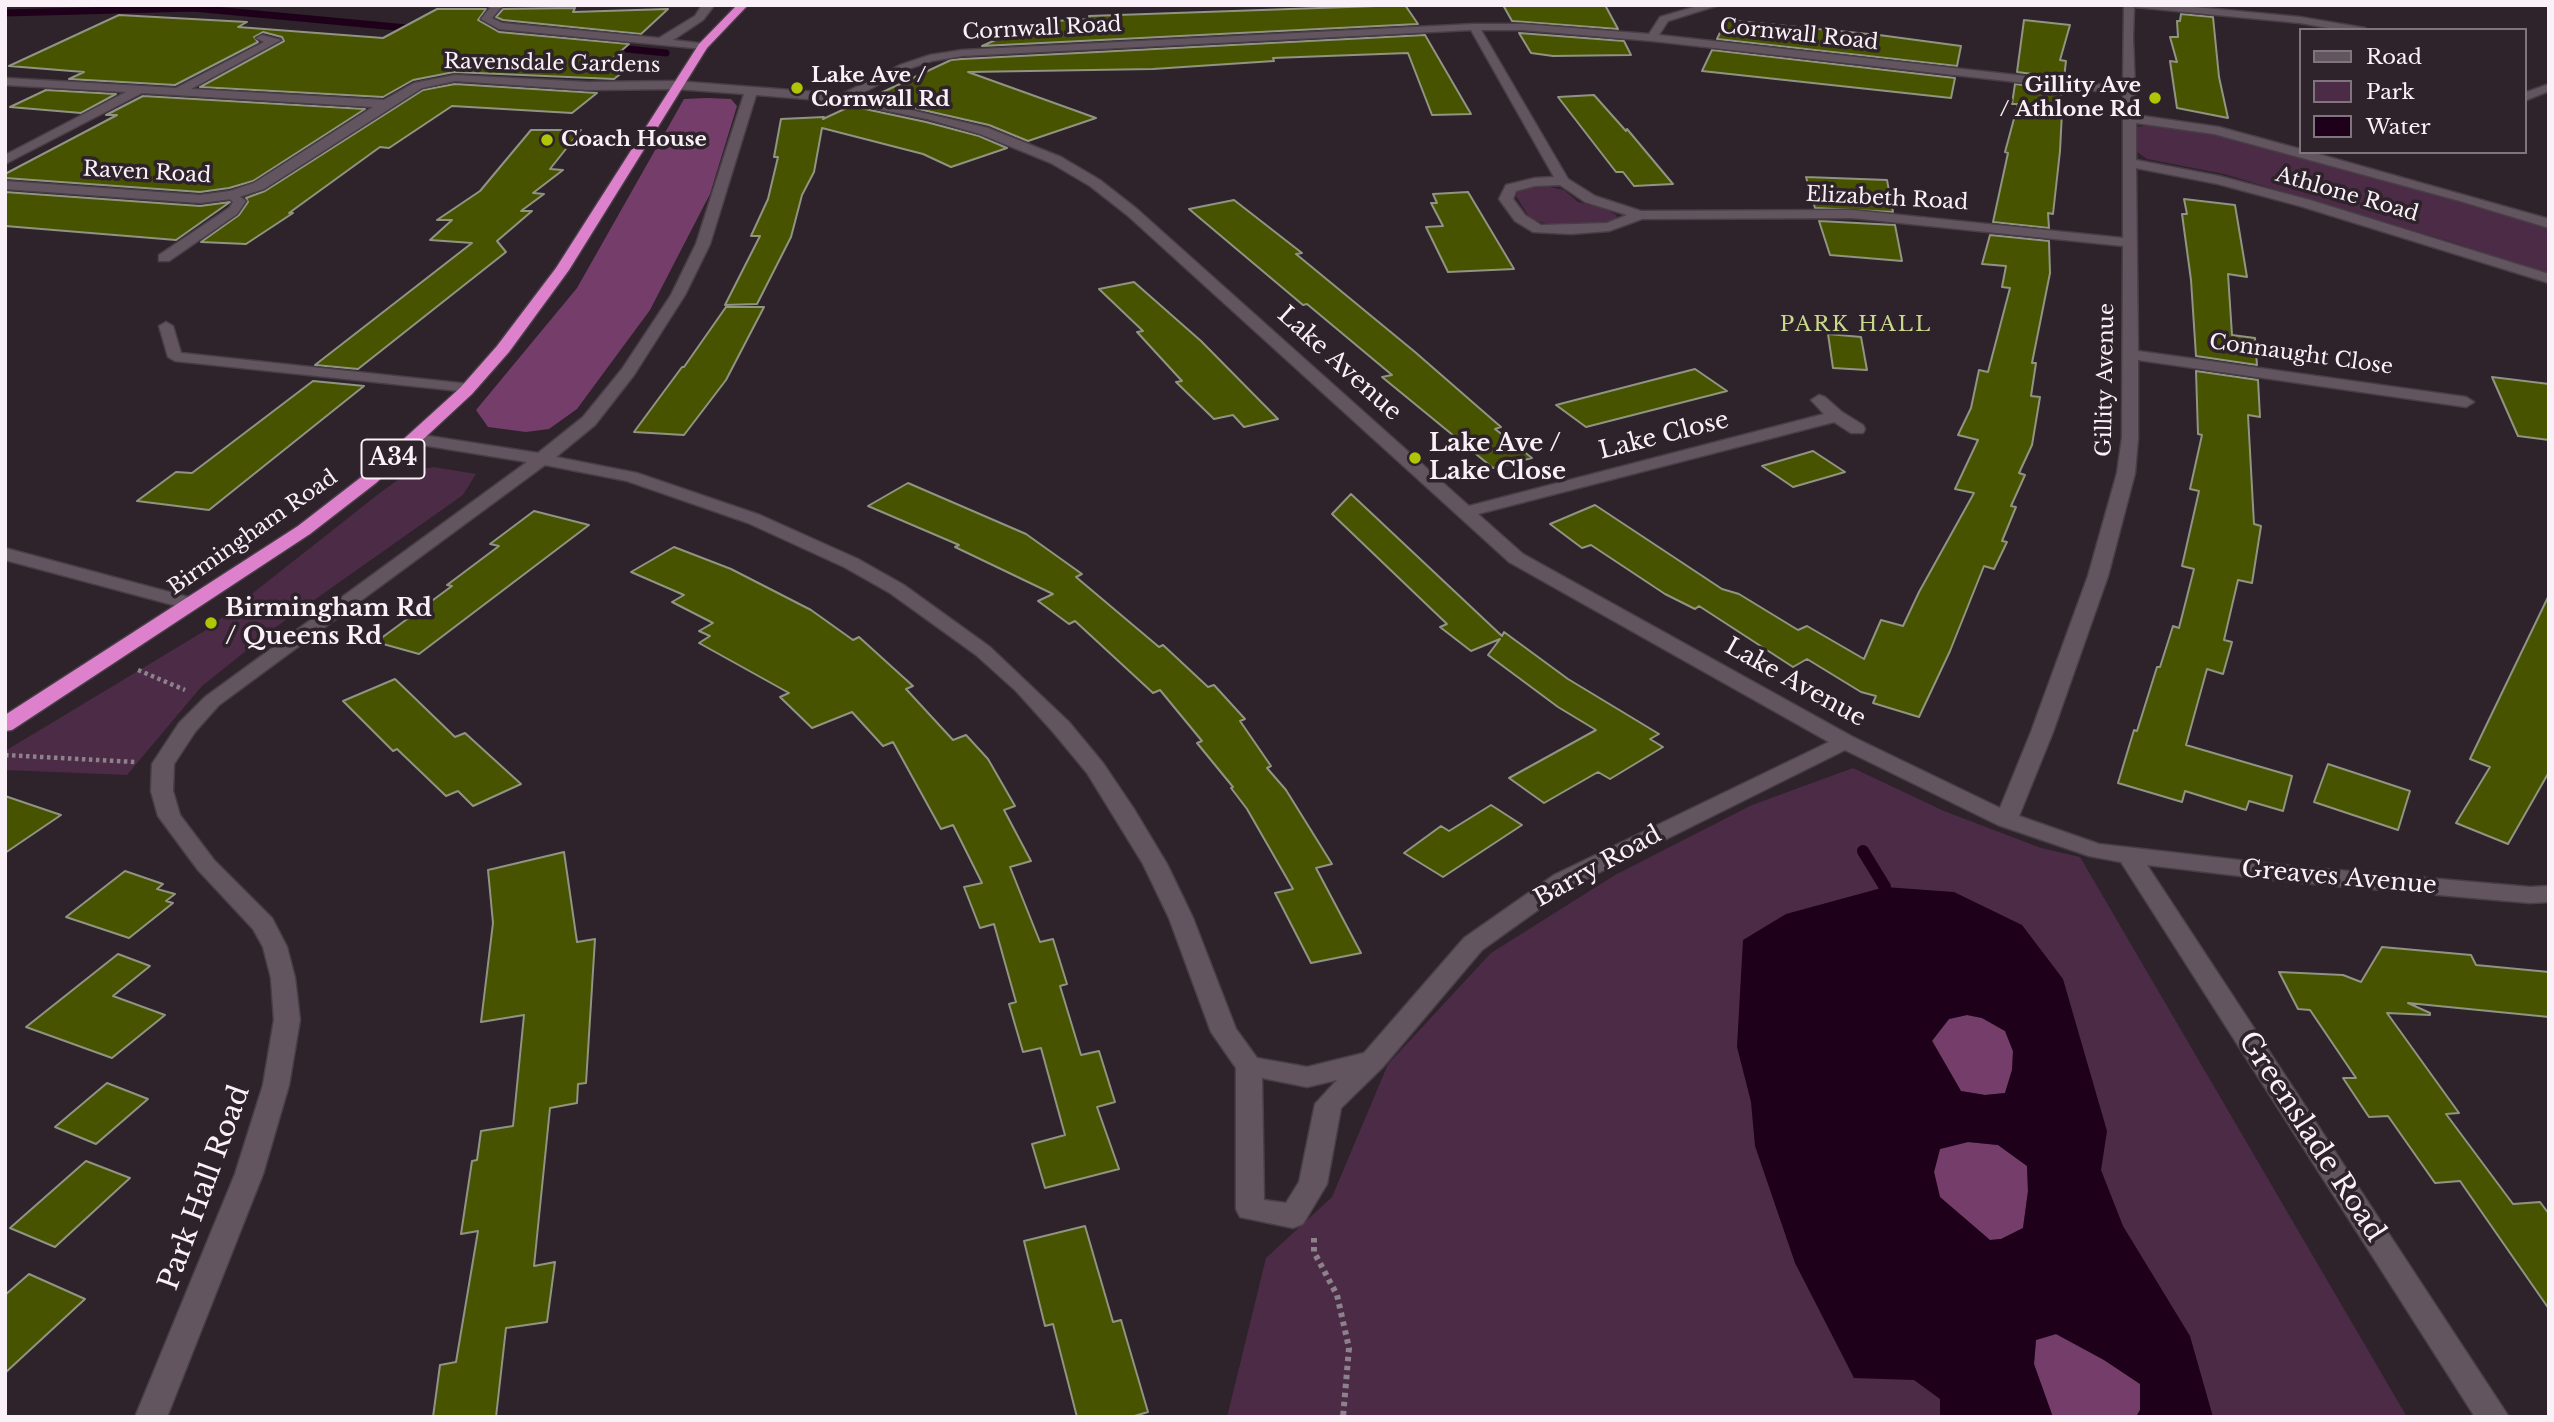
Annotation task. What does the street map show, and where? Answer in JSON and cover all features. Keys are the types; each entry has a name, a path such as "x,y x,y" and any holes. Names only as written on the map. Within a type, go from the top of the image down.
{"highway":[{"name":"Birmingham Road","path":"5,725 304,530 416,439 469,388 503,349 562,270 703,46 743,5"}],"street":[{"path":"498,5 486,19 499,26 703,46"},
{"path":"658,43 699,18 708,8 707,5"},
{"path":"1652,38 1664,19 1714,5"},
{"name":"Gillity Avenue","path":"2006,820 2042,732 2115,520 2126,472 2130,438 2129,5"},
{"path":"2137,5 2300,20 2349,28"},
{"name":"Cornwall Road","path":"844,98 904,66 962,52 1474,27 1523,27 1652,38 2129,91"},
{"name":"Elizabeth Road","path":"1474,27 1563,181 1590,199 1640,215 1852,215 2130,243"},
{"path":"180,90 275,40 262,38"},
{"name":"Ravensdale Gardens","path":"386,104 418,85 456,78 588,86 676,85"},
{"path":"5,80 386,104"},
{"path":"2526,82 2547,87"},
{"name":"Lake Avenue","path":"676,85 844,98 984,131 1045,155 1095,183 1132,212 1516,558 1845,742 2006,820 2097,851 2130,857"},
{"path":"2526,96 2547,87"},
{"path":"5,160 140,89"},
{"path":"163,764 187,728 212,701 542,459 589,421 628,372 678,295 703,244 751,91"},
{"name":"Raven Road","path":"5,185 200,199 232,195 259,186 386,104"},
{"name":"Athlone Road","path":"2130,118 2215,130 2298,153"},
{"name":"Athlone Road","path":"2303,154 2549,224"},
{"name":"Athlone Road","path":"2130,163 2219,180 2305,203 2549,279"},
{"name":"Elizabeth Road","path":"1563,181 1535,182 1511,188 1506,199 1520,218 1538,229 1609,227 1640,215"},
{"name":"Connaught Close","path":"2129,354 2469,403"},
{"path":"1819,400 1836,416 1857,429"},
{"name":"Lake Close","path":"1463,513 1836,416"},
{"path":"416,439 542,459 631,477 754,519 803,540 897,589 983,651 1023,687 1061,727 1126,814 1155,864 1181,918 1224,1032 1249,1066 1250,1209 1293,1216 1313,1184"},
{"path":"5,554 192,604"},
{"name":"Barry Road","path":"1313,1184 1328,1104 1373,1060 1473,944 1562,881 1845,742"},
{"name":"Park Hall Road","path":"151,1417 249,1174 276,1084 287,1020 283,978 275,947 263,924 206,865 169,816 162,791 163,764"},
{"name":"Greaves Avenue","path":"2130,857 2503,893 2549,894"},
{"name":"Greenslade Road","path":"2130,857 2493,1417"},
{"path":"1249,1066 1307,1077 1373,1060"}],"lane":[{"path":"164,258 233,211 240,201 232,195"},
{"path":"166,326 175,357 469,388"}],"path":[{"path":"108,658 212,701"},
{"path":"5,755 163,764"},
{"path":"1313,1184 1314,1252 1337,1295 1349,1348 1343,1417"}],"green space":[{"path":"2169,122 2316,159 2549,226 2549,275 2455,243 2224,174 2147,159 2132,148 2136,127"},
{"path":"1536,184 1564,190 1578,202 1606,209 1618,219 1603,225 1556,225 1535,221 1529,217 1516,196 1517,191"},
{"path":"434,467 476,474 463,495 276,627 202,686 127,775 5,770 5,751 206,630 410,471"},
{"path":"1853,768 1944,811 2041,848 2080,857 2407,1417 1227,1417 1266,1258 1332,1197 1388,1064 1491,953 1615,875 1752,805"}],"shaded area":[{"path":"684,99 731,99 737,106 710,194 650,310 577,409 549,429 526,432 488,427 476,410 577,288"},
{"path":"1967,1015 1982,1018 2005,1031 2013,1051 2012,1070 2005,1093 1985,1095 1961,1091 1932,1040 1949,1019"},
{"path":"1968,1142 1998,1145 2027,1166 2028,1191 2023,1228 2001,1239 1990,1240 1940,1197 1934,1172 1940,1149"},
{"path":"2056,1334 2104,1360 2140,1384 2140,1410 2136,1417 2053,1417 2050,1414 2034,1364 2036,1340"}],"water":[{"path":"1885,887 1954,892 2022,925 2063,979 2107,1131 2101,1170 2123,1226 2190,1336 2213,1417 2136,1417 2140,1410 2140,1384 2104,1360 2056,1334 2036,1340 2034,1364 2053,1417 1940,1417 1940,1399 1914,1380 1854,1378 1795,1263 1755,1146 1751,1102 1737,1047 1743,940 1786,914","holes":["1967,1015 1982,1018 2005,1031 2013,1051 2012,1070 2005,1093 1985,1095 1961,1091 1932,1041 1949,1019","1968,1142 1998,1145 2027,1166 2028,1191 2023,1228 2001,1239 1990,1240 1940,1197 1934,1172 1940,1149"]}],"building":[{"path":"1405,5 1418,24 982,46 1036,22 1090,19 1089,16"},
{"path":"1503,5 1605,5 1618,29 1512,21"},
{"path":"575,8 573,12 668,9 641,34 503,20 496,17 503,9"},
{"path":"437,9 486,9 478,20 499,32 629,44 612,59 637,61 614,79 454,72 413,80 383,97 200,87 284,41 282,37 263,32 254,37 258,42 175,85 69,79 84,72 9,66 119,15 247,22 238,27 383,38"},
{"path":"2181,14 2213,17 2219,77 2228,118 2177,108 2170,61 2177,62 2170,37 2178,37 2177,21 2180,21"},
{"path":"1726,20 1961,46 1957,66 1717,39"},
{"path":"2024,20 2070,25 2060,60 2066,61 2064,78 2017,72"},
{"path":"1519,33 1624,41 1631,55 1553,56 1531,53"},
{"path":"1425,35 1471,114 1432,115 1408,53 1273,58 1274,61 1153,69 968,72 1096,118 1028,141 989,125 870,98 951,60"},
{"path":"1712,50 1955,78 1951,98 1702,71"},
{"path":"455,84 597,93 572,113 452,106 389,148 380,147 289,213 293,213 246,244 201,242 239,215 248,202 246,198 265,191 423,90"},
{"path":"2015,84 2062,90 2059,112 2062,112 2060,151 2053,214 2048,213 2049,228 1993,222 2008,153 2005,152 2018,104 2012,104"},
{"path":"46,90 116,94 81,113 10,107"},
{"path":"1594,95 1626,131 1627,129 1673,184 1634,186 1623,172 1616,172 1558,97"},
{"path":"143,96 365,109 253,181 229,188 200,192 5,178 5,174 117,115 106,115"},
{"path":"851,106 979,136 1007,148 951,167 923,154 822,128 814,172 802,195 791,237 757,304 725,305 760,236 751,236 768,199 778,157 774,157 781,119 824,117 823,119"},
{"path":"531,130 581,130 550,169 563,170 533,193 544,194 521,211 532,211 497,241 506,252 358,369 315,365 472,243 430,240 452,220 437,220 480,191"},
{"path":"1806,177 1887,180 1893,212 1815,208"},
{"path":"5,192 200,206 230,202 176,240 5,226"},
{"path":"1468,192 1514,269 1448,272 1426,227 1443,226 1431,203 1437,203 1433,194"},
{"path":"2184,199 2235,205 2247,277 2228,274 2232,335 2255,338 2257,365 2196,356 2191,280 2182,214 2187,214"},
{"path":"1234,200 1302,253 1296,254 1415,352 1501,427 1495,429 1532,458 1493,468 1382,377 1392,375 1307,304 1303,305 1189,209"},
{"path":"1819,221 1895,225 1902,261 1830,255"},
{"path":"1990,235 2049,241 2050,273 2032,363 2036,363 2031,396 2040,397 2032,445 2019,473 2025,475 2011,506 2016,507 2002,541 2007,542 1994,569 1984,566 1950,651 1919,717 1873,703 1876,696 1861,692 1807,659 1793,667 1699,606 1695,609 1665,594 1591,545 1582,548 1550,524 1595,505 1722,589 1739,594 1798,630 1807,626 1864,659 1881,620 1903,626 1974,493 1955,489 1978,440 1958,435 1971,408 1979,370 1988,372 2010,288 2002,287 2006,266 1982,264"},
{"path":"1134,282 1201,341 1278,419 1244,427 1233,415 1214,419 1176,382 1182,381 1137,332 1143,331 1099,289"},
{"path":"726,307 764,307 726,380 684,435 634,432 684,367"},
{"path":"1828,334 1861,337 1867,370 1833,368"},
{"path":"1695,369 1727,391 1586,427 1556,405"},
{"path":"2196,371 2258,380 2260,417 2248,415 2254,524 2261,526 2252,583 2238,580 2224,640 2232,642 2223,674 2207,669 2186,745 2292,776 2283,811 2249,801 2246,810 2185,791 2182,802 2118,783 2134,730 2137,731 2173,626 2179,628 2194,569 2182,566 2199,491 2190,489 2202,435 2198,434"},
{"path":"2492,377 2549,384 2549,440 2518,436"},
{"path":"313,381 364,386 209,510 137,501 176,472 192,473"},
{"path":"1813,451 1845,472 1793,487 1762,466"},
{"path":"908,483 1026,534 1082,574 1076,577 1159,647 1163,645 1208,687 1214,685 1245,719 1240,721 1271,766 1267,768 1286,790 1332,864 1316,868 1361,953 1311,963 1275,893 1293,889 1247,809 1231,788 1233,787 1197,743 1202,741 1160,690 1153,693 1075,621 1069,624 1038,601 1053,594 955,547 959,545 868,506"},
{"path":"1351,494 1502,636 1504,632 1568,679 1659,734 1650,739 1663,747 1610,779 1598,772 1544,803 1509,778 1596,730 1558,707 1488,655 1500,639 1471,651 1440,627 1447,624 1332,514"},
{"path":"534,511 589,525 419,654 376,642 452,586 447,585 499,546 490,544"},
{"path":"674,547 731,569 811,610 853,640 859,637 913,686 906,689 953,740 966,735 988,759 1015,806 1004,810 1031,861 1010,867 1040,942 1053,939 1067,984 1060,986 1081,1055 1099,1051 1115,1102 1097,1107 1119,1169 1045,1188 1032,1144 1065,1135 1041,1048 1023,1052 1009,1004 1016,1002 994,924 980,928 964,887 982,883 953,825 941,829 893,742 883,746 852,712 812,728 780,697 789,693 699,643 710,636 699,631 713,623 672,602 684,595 631,572"},
{"path":"2549,595 2549,772 2508,844 2456,823 2490,767 2470,759"},
{"path":"395,679 455,737 465,733 521,784 473,806 458,791 446,796 397,749 393,751 343,701"},
{"path":"2328,764 2410,791 2398,830 2314,802"},
{"path":"5,796 61,815 5,853"},
{"path":"1491,805 1522,825 1443,877 1404,853 1441,826 1449,831"},
{"path":"564,852 577,942 595,939 586,1083 578,1084 577,1103 550,1108 534,1266 555,1262 547,1322 506,1328 496,1417 433,1417 440,1365 456,1362 478,1231 461,1234 472,1161 477,1160 481,1131 513,1126 524,1015 481,1022 493,923 488,870"},
{"path":"125,871 163,884 157,889 175,894 166,901 173,903 129,938 66,917"},
{"path":"2382,947 2471,955 2476,965 2549,972 2549,1017 2408,1003 2430,1015 2387,1013 2459,1113 2446,1114 2513,1204 2540,1202 2549,1214 2549,1309 2460,1181 2435,1183 2388,1116 2369,1117 2343,1078 2356,1078 2310,1010 2298,1009 2279,972 2343,975 2361,982"},
{"path":"118,954 150,966 113,996 165,1015 112,1058 26,1027"},
{"path":"107,1083 148,1099 96,1144 55,1127"},
{"path":"86,1161 130,1178 55,1247 10,1228"},
{"path":"1085,1226 1113,1322 1121,1320 1148,1412 1131,1417 1077,1417 1053,1324 1045,1326 1024,1241"},
{"path":"29,1274 85,1299 5,1373 5,1295"}],"waterway":[{"path":"5,13 193,8 418,29"},
{"path":"607,47 666,53"},
{"path":"1863,851 1885,887"}],"place":[{"name":"Lake Ave / Cornwall Rd","path":"797,88"},
{"name":"Gillity Ave / Athlone Rd","path":"2155,98"},
{"name":"Coach House","path":"547,140"},
{"name":"Lake Ave / Lake Close","path":"1415,458"},
{"name":"Birmingham Rd / Queens Rd","path":"211,623"}],"district":[{"name":"PARK HALL","path":"1856,325"}]}
